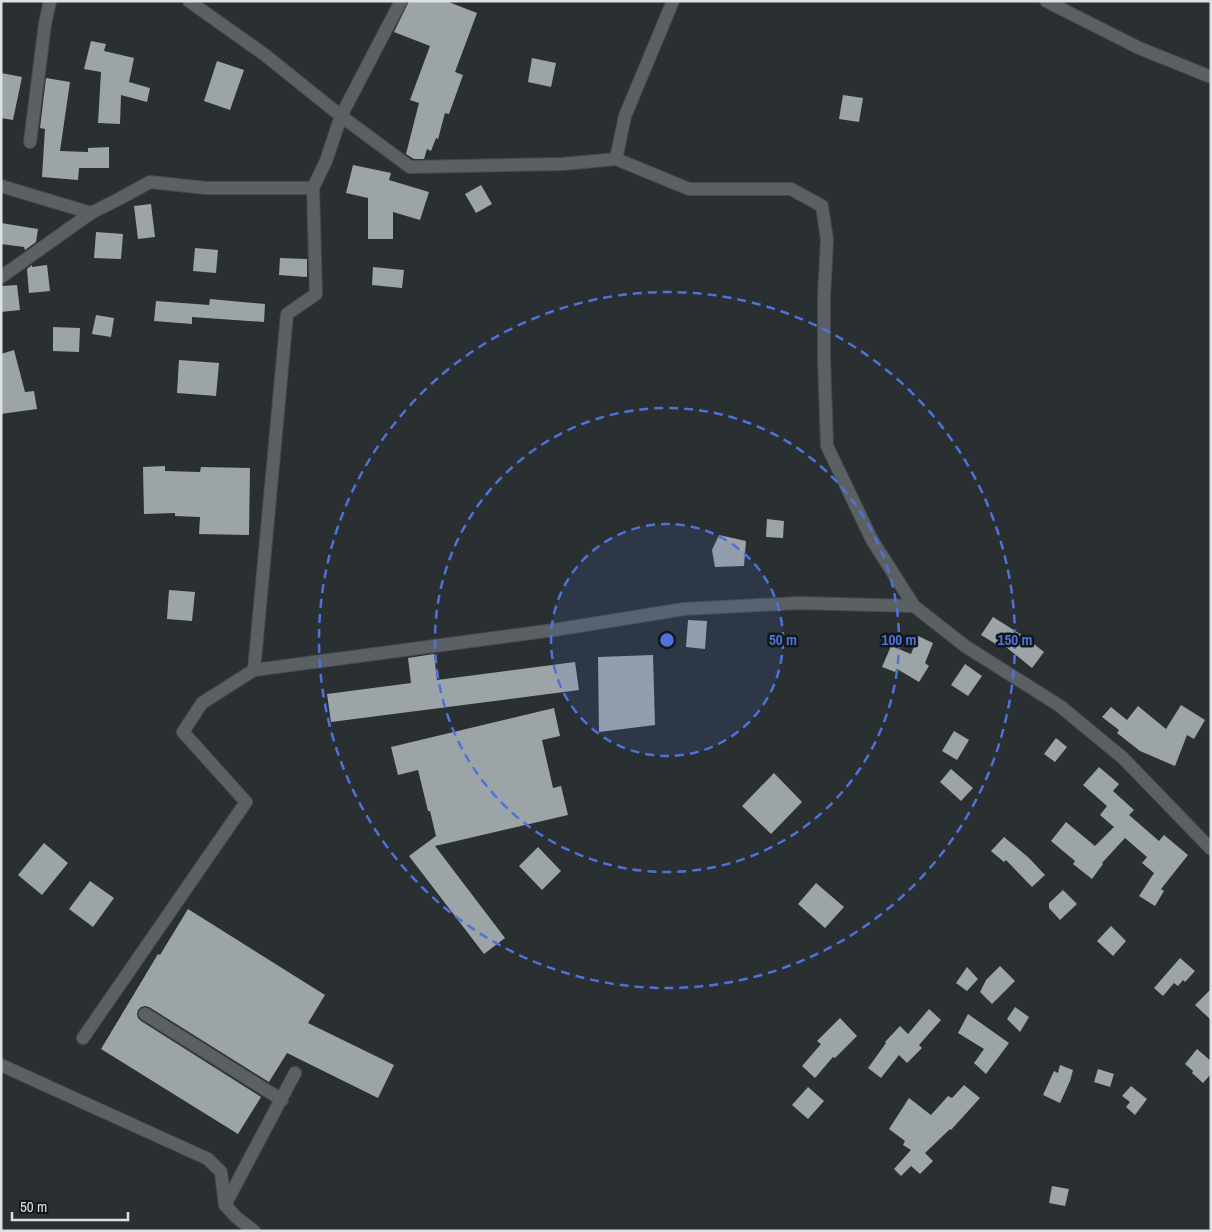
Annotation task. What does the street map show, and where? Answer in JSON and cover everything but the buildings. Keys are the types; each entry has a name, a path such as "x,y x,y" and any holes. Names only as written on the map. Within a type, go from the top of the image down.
{"street":[{"path":"30,142 45,24 50,1"},
{"path":"189,1 265,55 341,116 410,167 563,164 616,159 689,189 792,189 822,206 827,240 824,323 826,446 872,540 914,606 965,646 1060,706 1123,758 1211,849"},
{"path":"254,670 287,314 316,294 313,188 326,161 341,116 401,1"},
{"path":"616,159 625,116 673,1"},
{"path":"1046,1 1139,48 1211,77"},
{"path":"1,278 91,212 150,182 206,188 313,188"},
{"path":"1,186 91,212"},
{"path":"83,1038 246,802 182,732 202,703 254,670 554,630 684,609 799,603 914,606"},
{"path":"145,1014 282,1100"},
{"path":"1,1065 208,1159 221,1172 226,1206 236,1217 254,1231"},
{"path":"226,1206 295,1073"}]}
